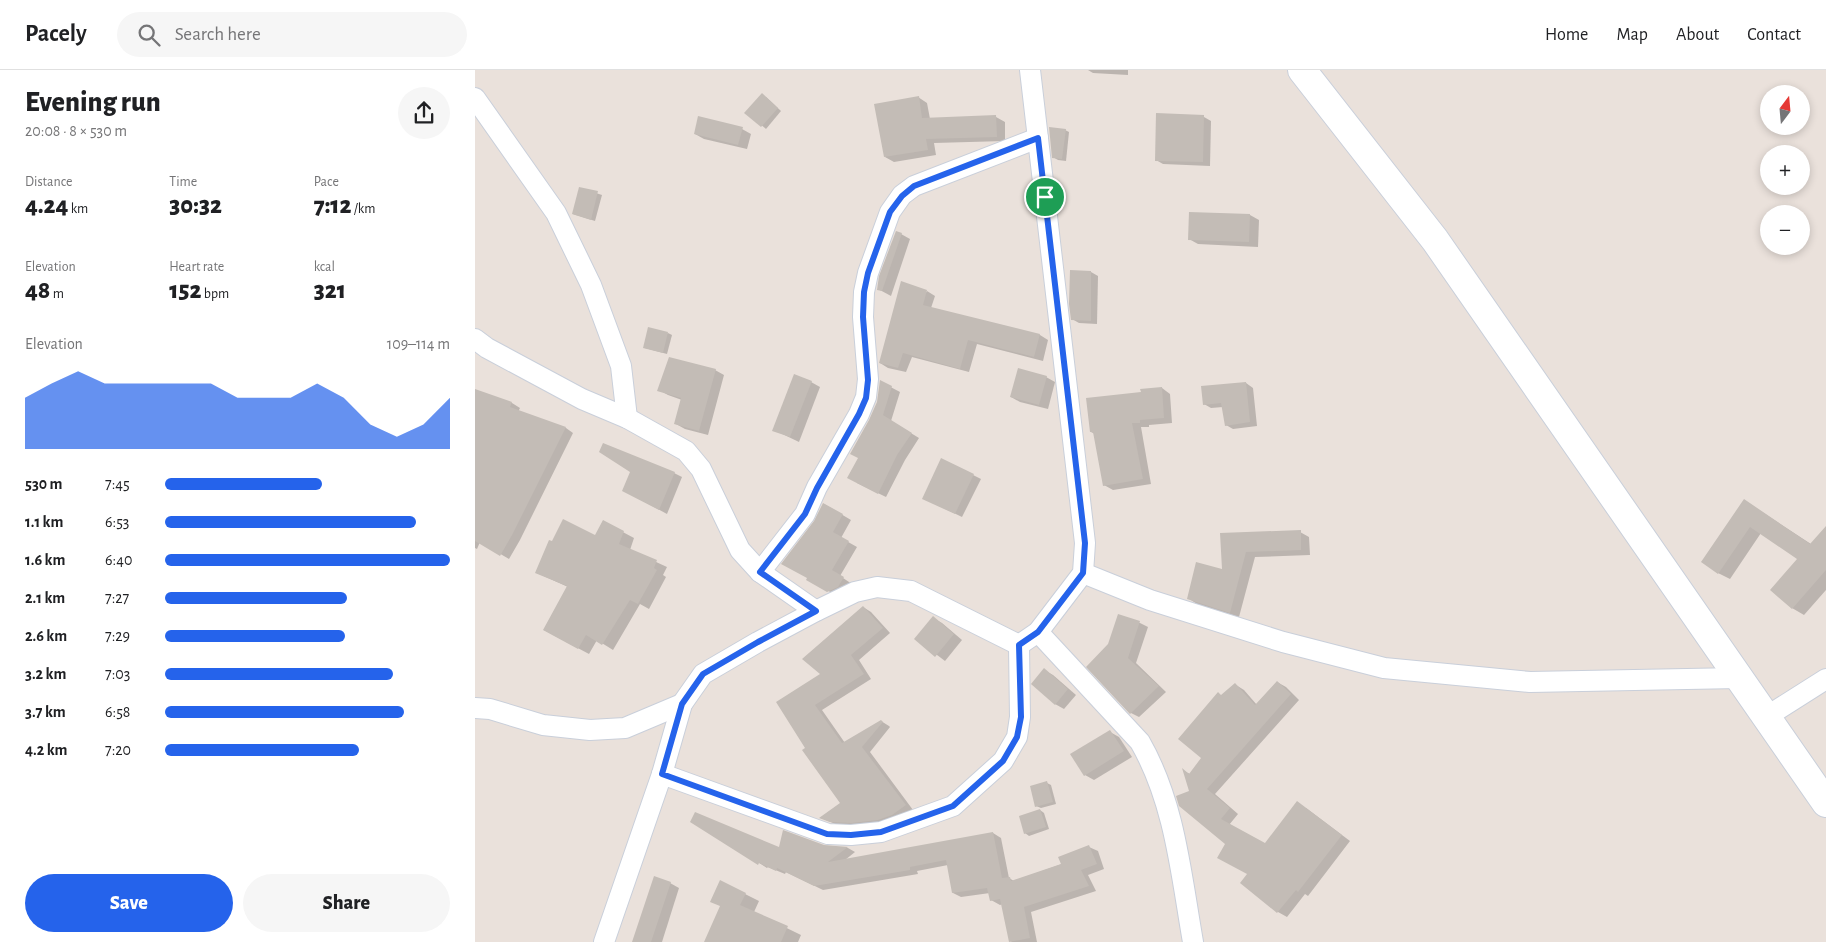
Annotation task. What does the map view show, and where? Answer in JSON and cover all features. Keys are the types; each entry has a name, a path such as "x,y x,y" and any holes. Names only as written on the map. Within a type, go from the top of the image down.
{"main road":[{"path":"1302,70 1435,240 1826,803"}],"street":[{"path":"1019,645 1038,632 1083,573 1085,543 1030,70"},
{"path":"475,98 556,213 591,285 621,366 627,418"},
{"path":"760,572 805,514 866,398 868,380 863,317 864,292 868,273 890,212 902,196 914,186 1038,138"},
{"path":"475,339 487,348 582,399 627,418 686,450 701,469 739,550 760,572 816,611"},
{"path":"1083,573 1159,603 1283,642 1384,668 1531,682 1739,678"},
{"path":"604,942 662,774 682,704 703,674 816,611 855,592 877,587 911,591 1019,645"},
{"path":"1038,632 1140,742 1151,761 1175,831 1193,942"},
{"path":"662,774 827,834 851,835 881,832 953,806 1003,761 1017,737 1021,717 1019,645"},
{"path":"1766,717 1826,679"},
{"path":"475,708 490,709 543,725 589,730 625,728 682,704"}],"building":[{"path":"762,93 778,108 761,127 744,113"},
{"path":"919,96 922,118 996,115 997,137 926,139 928,150 884,157 874,104"},
{"path":"1156,113 1204,115 1203,162 1155,161"},
{"path":"698,116 743,127 738,145 694,134"},
{"path":"1049,127 1066,129 1062,159 1052,158"},
{"path":"579,187 598,191 591,220 572,214"},
{"path":"1189,212 1250,214 1249,242 1188,240"},
{"path":"896,231 902,233 882,291 877,290 879,276"},
{"path":"1070,270 1091,271 1091,321 1071,320 1069,304"},
{"path":"901,281 927,290 923,305 1040,334 1034,357 968,340 960,369 903,353 898,368 879,363"},
{"path":"648,327 668,332 663,353 643,348"},
{"path":"669,357 716,369 699,431 674,424 681,398 657,391"},
{"path":"1018,368 1047,376 1039,405 1010,397"},
{"path":"794,374 812,381 790,437 772,431"},
{"path":"880,380 892,386 883,415 912,433 897,455 878,494 847,478 858,458 850,454 877,402"},
{"path":"1246,382 1250,422 1225,426 1221,403 1203,405 1201,386"},
{"path":"1162,387 1164,418 1140,420 1140,423 1132,423 1143,479 1103,486 1093,432 1090,432 1086,398 1141,392 1140,389"},
{"path":"475,389 512,402 510,407 566,427 500,556 475,541"},
{"path":"603,443 675,472 659,510 622,491 630,472 599,452"},
{"path":"941,458 974,474 955,514 922,499"},
{"path":"1744,499 1810,544 1826,526 1826,570 1792,609 1770,590 1797,559 1750,527 1718,574 1701,562"},
{"path":"823,503 843,514 833,532 849,541 832,570 844,577 838,587 827,592 806,580 807,578 781,564 814,521"},
{"path":"563,519 595,535 603,520 624,531 619,544 657,560 654,568 657,570 638,604 630,600 602,645 586,635 578,649 543,630 567,586 535,573 549,540 552,541"},
{"path":"1301,530 1301,550 1246,552 1230,613 1187,599 1196,562 1222,569 1220,533"},
{"path":"863,606 883,628 851,655 864,674 815,705 842,743 881,720 883,722 862,747 906,805 892,815 878,820 851,823 830,822 819,818 840,803 802,750 805,748 776,702 820,674 802,659"},
{"path":"1118,614 1140,621 1128,658 1159,686 1130,714 1086,667 1108,644"},
{"path":"933,616 954,634 935,657 914,639"},
{"path":"1044,668 1068,689 1055,705 1031,684"},
{"path":"1277,681 1291,694 1207,789 1230,808 1221,819 1265,843 1297,801 1342,835 1298,892 1296,890 1277,913 1240,883 1247,874 1217,858 1225,844 1179,806 1176,796 1189,791 1182,768 1189,774 1201,758 1178,739 1218,692 1221,695 1235,683 1255,705"},
{"path":"1110,730 1124,751 1084,776 1070,754"},
{"path":"1047,781 1053,802 1035,807 1030,786"},
{"path":"1040,809 1046,827 1024,834 1019,816"},
{"path":"695,812 779,847 783,830 824,845 848,847 828,862 993,832 1002,878 1010,877 1011,881 1061,864 1058,857 1089,845 1097,864 1081,870 1089,886 1024,907 1030,938 1009,942 1000,899 990,901 987,888 952,893 946,860 910,867 910,870 814,886 777,868 776,871 759,863 758,865 690,822"},
{"path":"654,876 671,882 651,942 632,942"},
{"path":"720,880 746,893 740,905 788,926 781,942 704,942 720,906 710,902"}],"route":[{"path":"1038,138 1045,197 1085,543 1083,573 1038,632 1019,645 1021,717 1017,737 1003,761 953,806 881,832 851,835 827,834 662,774 682,704 703,674 816,611 760,572 805,514 866,398 868,380 863,317 864,292 868,273 890,212 902,196 914,186 1038,138"}]}
